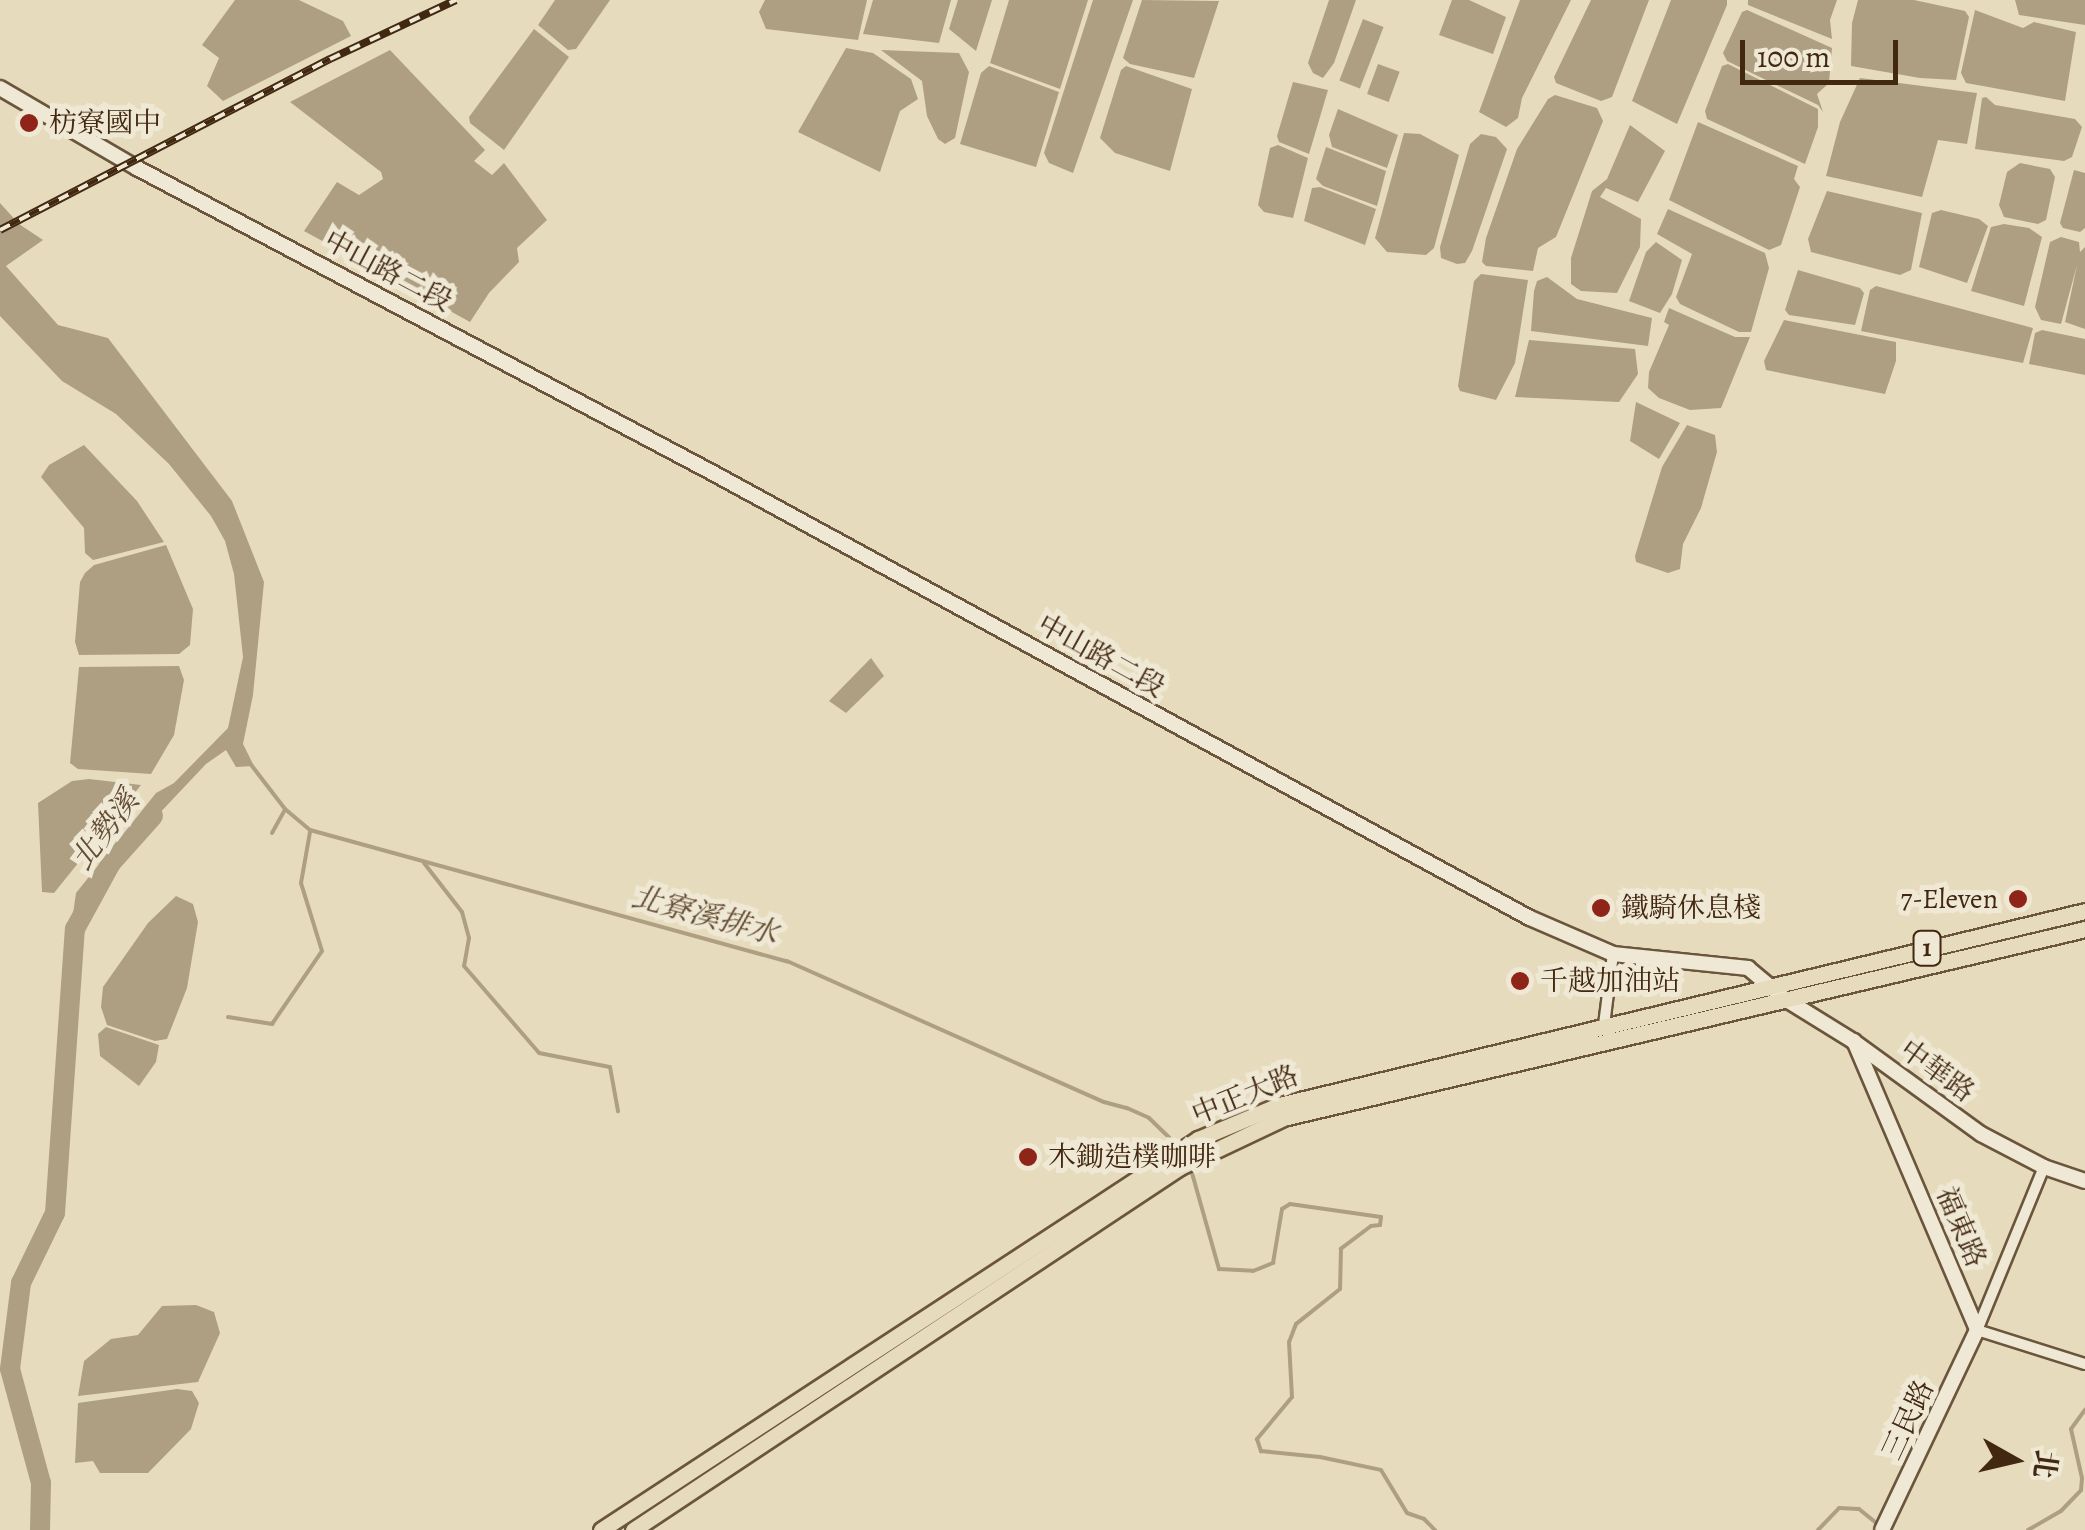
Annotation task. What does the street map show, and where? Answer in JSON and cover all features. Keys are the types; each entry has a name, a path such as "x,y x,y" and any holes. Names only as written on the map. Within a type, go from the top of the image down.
{"main road":[{"name":"1","path":"1770,984 2085,911"},
{"name":"1","path":"1785,999 2085,929"},
{"name":"中正大路","path":"601,1530 1198,1139 1280,1104 1335,1088 1770,984"},
{"name":"中正大路","path":"633,1530 1155,1183 1227,1142 1283,1118 1350,1100 1785,999"}],"street":[{"name":"中山路二段","path":"0,88 137,168 713,473 1530,918 1613,954 1748,968 1770,984"},
{"path":"1604,1025 1613,954"},
{"name":"中華路","path":"1770,984 1785,999 1854,1041 1981,1134 2044,1168 2085,1181"},
{"name":"福東路","path":"1854,1041 1978,1330"},
{"path":"2044,1168 1978,1330 2085,1364"},
{"name":"三民路","path":"1882,1530 1978,1330"}],"shaded area":[{"path":"235,0 299,0 343,21 351,36 223,101 207,86 219,58 202,45"},
{"path":"555,0 610,0 576,49 568,50 538,25"},
{"path":"765,0 867,0 858,40 766,29 759,12"},
{"path":"873,0 951,0 939,43 863,34"},
{"path":"958,0 992,0 976,51 949,29"},
{"path":"1009,0 1088,0 1060,89 990,63"},
{"path":"1093,0 1133,0 1073,173 1049,163 1044,153"},
{"path":"1142,0 1219,1 1194,78 1130,64 1123,58"},
{"path":"1329,0 1356,0 1334,63 1323,78 1313,73 1308,63"},
{"path":"1452,0 1469,0 1506,17 1493,54 1439,35"},
{"path":"1520,0 1571,0 1522,98 1518,118 1506,127 1479,112"},
{"path":"1591,0 1649,0 1612,97 1601,101 1556,83 1554,77"},
{"path":"1671,0 1727,0 1677,124 1632,101"},
{"path":"1748,0 1837,0 1830,20 1832,39 1748,5"},
{"path":"1858,0 1914,0 1965,11 1969,17 1956,80 1851,66 1852,23"},
{"path":"2015,0 2085,0 2085,25 2019,15"},
{"path":"1747,10 1832,48 1829,83 1817,94 1823,112 1818,105 1727,61 1723,53 1742,12"},
{"path":"1975,10 2023,28 2034,22 2076,32 2065,101 1966,83 1961,73"},
{"path":"1363,19 1384,27 1360,89 1339,81"},
{"path":"534,29 569,57 504,150 470,123 469,117"},
{"path":"846,48 873,53 911,79 918,99 900,111 880,172 798,132"},
{"path":"390,50 485,150 474,161 492,175 504,163 547,220 517,248 519,262 489,293 470,322 432,301 430,295 423,296 304,231 337,182 359,195 383,179 381,172 290,102"},
{"path":"881,50 959,53 969,72 955,138 945,144 938,139 927,116 922,81"},
{"path":"1378,64 1400,72 1389,102 1367,94"},
{"path":"1728,64 1818,109 1818,127 1805,164 1707,119 1705,111 1722,66"},
{"path":"989,66 1059,92 1036,167 960,144 981,73"},
{"path":"1126,66 1192,89 1170,171 1115,153 1100,138 1121,70"},
{"path":"1860,78 1977,93 1967,144 1938,140 1922,197 1826,176 1840,122"},
{"path":"1293,82 1328,90 1309,154 1279,142 1277,136"},
{"path":"1555,95 1597,108 1603,121 1556,237 1538,248 1533,271 1486,266 1482,262 1486,238 1517,149 1548,99"},
{"path":"1982,98 1995,105 2075,119 2082,127 2072,157 2064,161 1975,149"},
{"path":"1338,109 1398,135 1387,168 1332,147 1329,135"},
{"path":"1698,122 1798,166 1794,179 1800,187 1781,245 1769,250 1669,200"},
{"path":"1630,125 1665,151 1638,202 1606,188 1600,197 1641,219 1640,247 1617,293 1581,291 1571,284 1571,258 1592,191 1607,179"},
{"path":"1404,133 1420,134 1459,155 1434,248 1426,255 1387,252 1375,238"},
{"path":"1481,134 1496,137 1507,149 1472,251 1465,263 1457,264 1441,258 1440,247 1470,144"},
{"path":"1278,145 1308,158 1293,218 1264,212 1258,205 1270,148"},
{"path":"1326,147 1386,171 1377,206 1323,186 1316,179"},
{"path":"2020,163 2050,169 2055,177 2046,220 2038,224 2004,217 1999,205 2007,172"},
{"path":"2074,170 2085,173 2085,228 2080,232 2063,228 2060,223"},
{"path":"1320,187 1376,209 1365,245 1304,221 1312,188"},
{"path":"1827,191 1922,213 1911,270 1900,275 1811,252 1808,239"},
{"name":"北勢溪","path":"0,203 19,224 43,240 6,266 58,325 108,338 232,501 264,582 253,695 243,744 254,766 236,767 226,750 206,764 87,890 78,909 83,931 71,928 76,893 156,793 174,783 228,728 243,657 234,574 225,541 211,516 169,464 116,414 62,381 0,316"},
{"path":"1668,209 1765,253 1769,268 1751,332 1739,332 1680,304 1676,297 1692,254 1657,234"},
{"path":"1941,210 1979,219 1988,226 1967,283 1919,267 1932,213"},
{"path":"2004,224 2029,228 2042,237 2024,306 1971,291 1991,227"},
{"path":"2061,237 2079,242 2080,252 2085,247 2085,329 2065,322 2077,265 2061,324 2041,320 2035,307 2050,242"},
{"path":"1656,242 1682,260 1672,294 1660,313 1629,301 1646,252"},
{"path":"1798,270 1860,288 1864,293 1855,325 1789,315 1785,310"},
{"path":"1481,274 1528,280 1515,363 1496,400 1460,391 1458,386 1474,281"},
{"path":"1547,277 1577,299 1652,318 1648,346 1531,331 1534,291 1537,281"},
{"path":"1876,286 2033,328 2023,363 1861,331 1870,290"},
{"path":"1669,308 1735,337 1750,337 1721,408 1690,410 1659,398 1648,388 1649,372 1669,325 1664,322"},
{"path":"1784,320 1896,342 1896,361 1885,394 1766,370 1764,361"},
{"path":"2042,330 2085,339 2085,375 2029,364 2035,333"},
{"path":"1529,340 1635,349 1638,374 1619,402 1515,397"},
{"path":"1636,402 1680,423 1659,459 1630,441"},
{"path":"1687,425 1715,435 1717,452 1701,508 1683,544 1680,569 1668,573 1636,562 1635,556 1662,467"},
{"path":"84,445 137,501 164,542 93,560 85,553 84,528 41,477 49,465"},
{"path":"166,545 193,609 190,645 179,654 79,655 75,642 80,582 85,573 94,565"},
{"path":"871,658 884,676 846,713 829,701"},
{"path":"179,666 184,680 174,735 151,774 78,769 70,763 79,667"},
{"path":"72,781 141,785 54,893 42,892 38,803"},
{"path":"176,896 193,904 198,922 187,988 167,1039 155,1041 107,1025 101,1007 103,987 148,923"},
{"path":"106,1027 159,1045 156,1062 139,1086 100,1056 98,1034"},
{"path":"196,1305 214,1312 220,1333 198,1382 78,1396 84,1361 111,1339 138,1335 162,1306"},
{"path":"177,1389 192,1391 199,1403 191,1429 148,1473 100,1473 93,1461 75,1463 78,1403"}],"waterway":[{"name":"北寮溪排水","path":"252,766 285,809 310,830 787,961 1104,1102 1149,1118 1169,1137"},
{"path":"272,833 284,811"},
{"name":"北勢溪","path":"40,1530 41,1483 10,1369 21,1283 55,1213 75,929 111,863 153,816"},
{"path":"228,1017 272,1024 322,951 301,883 310,832"},
{"path":"424,863 462,912 469,938 464,966 539,1053 610,1067 618,1111"},
{"name":"北寮溪排水","path":"1192,1173 1219,1269 1253,1271 1273,1263 1282,1209 1290,1204 1381,1217 1380,1225 1371,1226 1341,1249 1340,1289 1296,1324 1289,1342 1292,1397 1257,1439 1261,1451 1320,1457 1381,1470 1407,1513 1424,1519 1435,1530"},
{"name":"北寮溪排水","path":"2028,1530 2061,1511 2081,1490 2071,1429 2085,1410"},
{"name":"北寮溪排水","path":"1818,1530 1839,1508 1859,1509 1881,1527"}],"railway":[{"path":"0,230 330,59 456,0"}],"place":[{"name":"枋寮國中","path":"29,123"},
{"name":"7-Eleven","path":"2018,899"},
{"name":"鐵騎休息棧","path":"1601,908"},
{"name":"千越加油站","path":"1520,981"},
{"name":"木鋤造樸咖啡","path":"1028,1157"}]}
